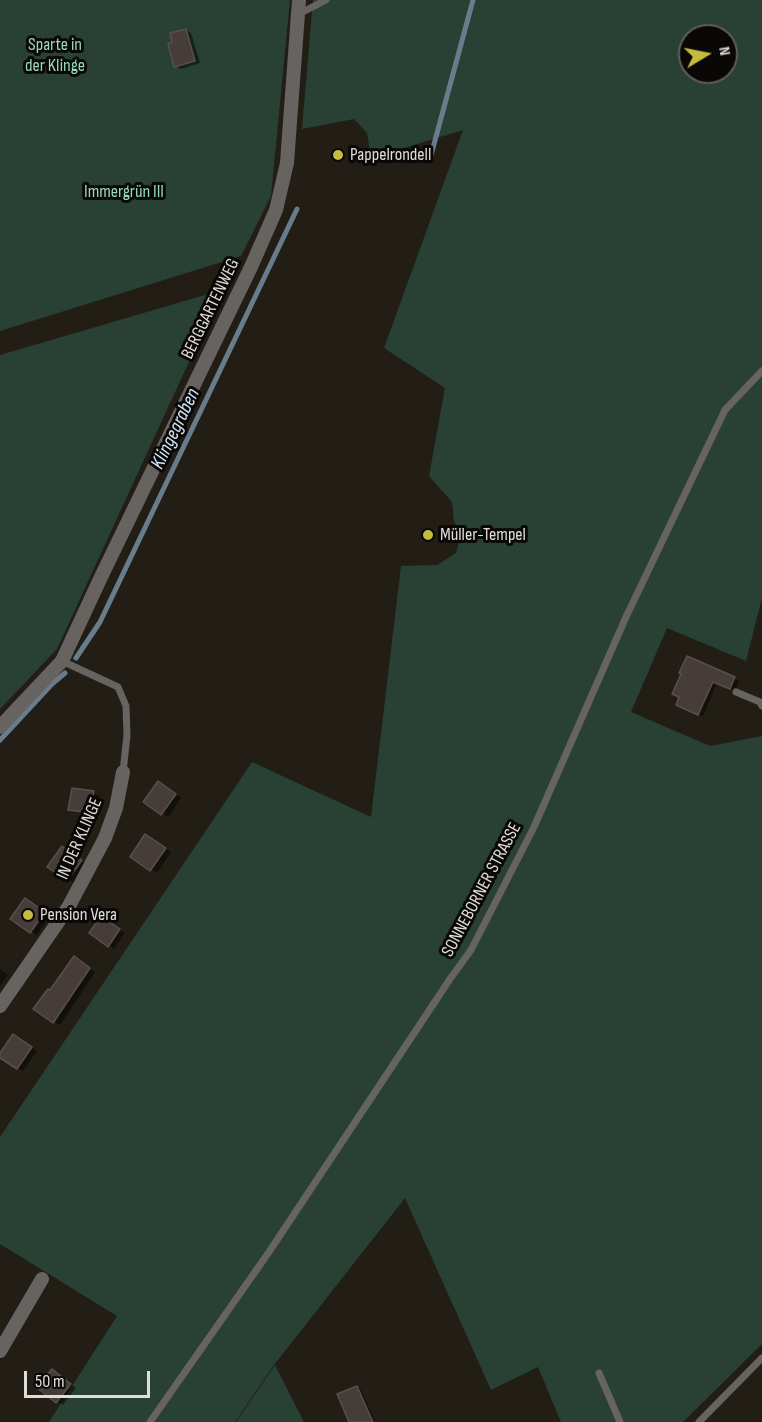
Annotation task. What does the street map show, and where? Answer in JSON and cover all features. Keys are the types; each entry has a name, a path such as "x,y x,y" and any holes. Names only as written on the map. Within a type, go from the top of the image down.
{"street":[{"name":"BERGGARTENWEG","path":"0,727 62,661 251,267 276,210 287,163 299,0"},
{"name":"IN DER KLINGE","path":"0,1005 69,906 105,838 116,808 123,772"},
{"path":"0,1351 42,1279"}],"lane":[{"path":"297,15 326,0"},
{"name":"SONNEBORNER STRASSE","path":"150,1422 269,1252 471,950 534,827 626,617 724,410 762,371"},
{"path":"62,661 118,687 126,706 127,735 123,772"},
{"path":"736,692 760,702 762,706"},
{"path":"699,1422 762,1358"},
{"path":"599,1373 620,1422"}],"green space":[{"name":"Immergrün III","path":"0,0 290,0 271,196 241,256 0,331"},
{"path":"313,0 762,0 762,598 746,661 667,628 631,712 710,746 762,736 762,1344 683,1422 561,1422 538,1367 491,1390 405,1198 274,1365 235,1422 49,1422 117,1316 0,1244 0,1137 252,762 371,817 401,566 437,565 456,553 461,535 454,521 452,502 429,476 445,388 384,348 463,130 371,158 367,133 354,119 302,129"},
{"path":"222,290 57,649 0,709 0,355"},
{"path":"275,1365 304,1422 236,1422"}],"building":[{"path":"186,29 195,61 174,67 168,44 172,42 170,33"},
{"path":"687,656 735,677 730,689 713,682 698,715 676,705 679,697 672,694"},
{"path":"158,781 176,794 161,815 143,802"},
{"path":"72,788 94,791 91,813 68,810"},
{"path":"145,834 166,848 150,871 130,857"},
{"path":"62,846 82,860 67,881 47,867"},
{"path":"25,898 45,912 30,933 10,919"},
{"path":"101,916 120,929 108,947 89,933"},
{"path":"74,956 90,968 53,1023 33,1009 48,989 50,990"},
{"path":"13,1034 32,1047 17,1069 0,1058 0,1053"},
{"path":"52,1369 71,1384 56,1403 36,1387"},
{"path":"357,1386 373,1422 349,1422 337,1394"}],"waterway":[{"name":"Klingegraben","path":"430,159 473,0"},
{"name":"Klingegraben","path":"76,658 100,622 297,209"},
{"name":"Klingegraben","path":"0,740 65,673"}],"place":[{"name":"Pappelrondell","path":"338,155"},
{"name":"Müller-Tempel","path":"428,535"},
{"name":"Pension Vera","path":"28,915"}],"park label":[{"name":"Sparte in der Klinge","path":"55,55"}]}
